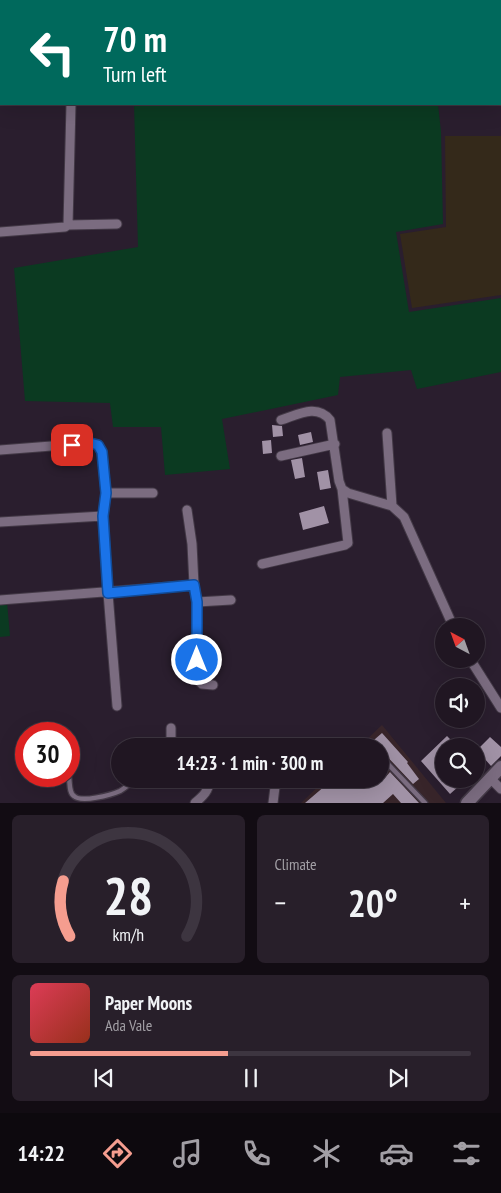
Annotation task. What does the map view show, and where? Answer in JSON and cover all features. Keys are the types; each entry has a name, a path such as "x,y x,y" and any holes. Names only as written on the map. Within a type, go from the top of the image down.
{"main road":[{"path":"466,803 501,766"}],"street":[{"path":"68,226 71,105"},
{"path":"0,232 117,224"},
{"path":"262,564 345,546 349,540 330,420 322,412 310,411 281,420"},
{"path":"387,434 392,506"},
{"path":"0,450 90,443 98,445 102,452 106,493 103,516 118,706"},
{"path":"280,456 335,444"},
{"path":"342,489 348,493 392,506 404,517 449,618"},
{"path":"106,493 153,493"},
{"path":"187,510 197,602 197,679 202,684 213,685"},
{"path":"0,522 103,516"},
{"path":"0,600 194,585"},
{"path":"197,602 231,600"},
{"path":"475,668 501,708"},
{"path":"171,728 171,738"},
{"path":"490,778 501,789"},
{"path":"195,803 208,788"},
{"path":"273,803 275,788"}],"lane":[{"path":"389,765 425,803"},
{"path":"71,787 75,798 81,799 100,797 118,792 124,788"}],"shaded area":[{"path":"445,136 501,136 501,295 412,308 400,234 446,227"},
{"path":"382,725 446,803 301,803 317,788 389,788 389,738 368,738"}],"green space":[{"path":"134,105 438,105 441,132 443,224 396,232 409,312 501,298 501,372 417,389 411,370 340,377 338,395 222,419 230,469 165,475 161,427 113,427 110,403 25,401 14,268 138,247"},
{"path":"7,602 10,636 0,637 0,603"}],"building":[{"path":"272,425 282,426 283,436 273,437"},
{"path":"311,432 313,442 300,445 298,435"},
{"path":"271,440 272,453 263,454 262,441"},
{"path":"302,458 305,477 295,479 291,460"},
{"path":"328,470 331,488 320,490 317,472"},
{"path":"324,506 329,523 303,530 299,513"},
{"path":"382,733 386,738 376,738"},
{"path":"490,737 501,747 501,756 491,766 485,759 485,742"},
{"path":"389,741 408,762 419,779 413,784 389,759"},
{"path":"435,748 435,777 421,761"},
{"path":"390,772 419,803 401,803 393,794 383,803 305,803 322,788 389,788"},
{"path":"445,788 457,788 450,794"}],"route":[{"path":"72,445 90,443 98,445 102,452 106,493 103,516 108,593 194,585 197,602 197,660"}]}
